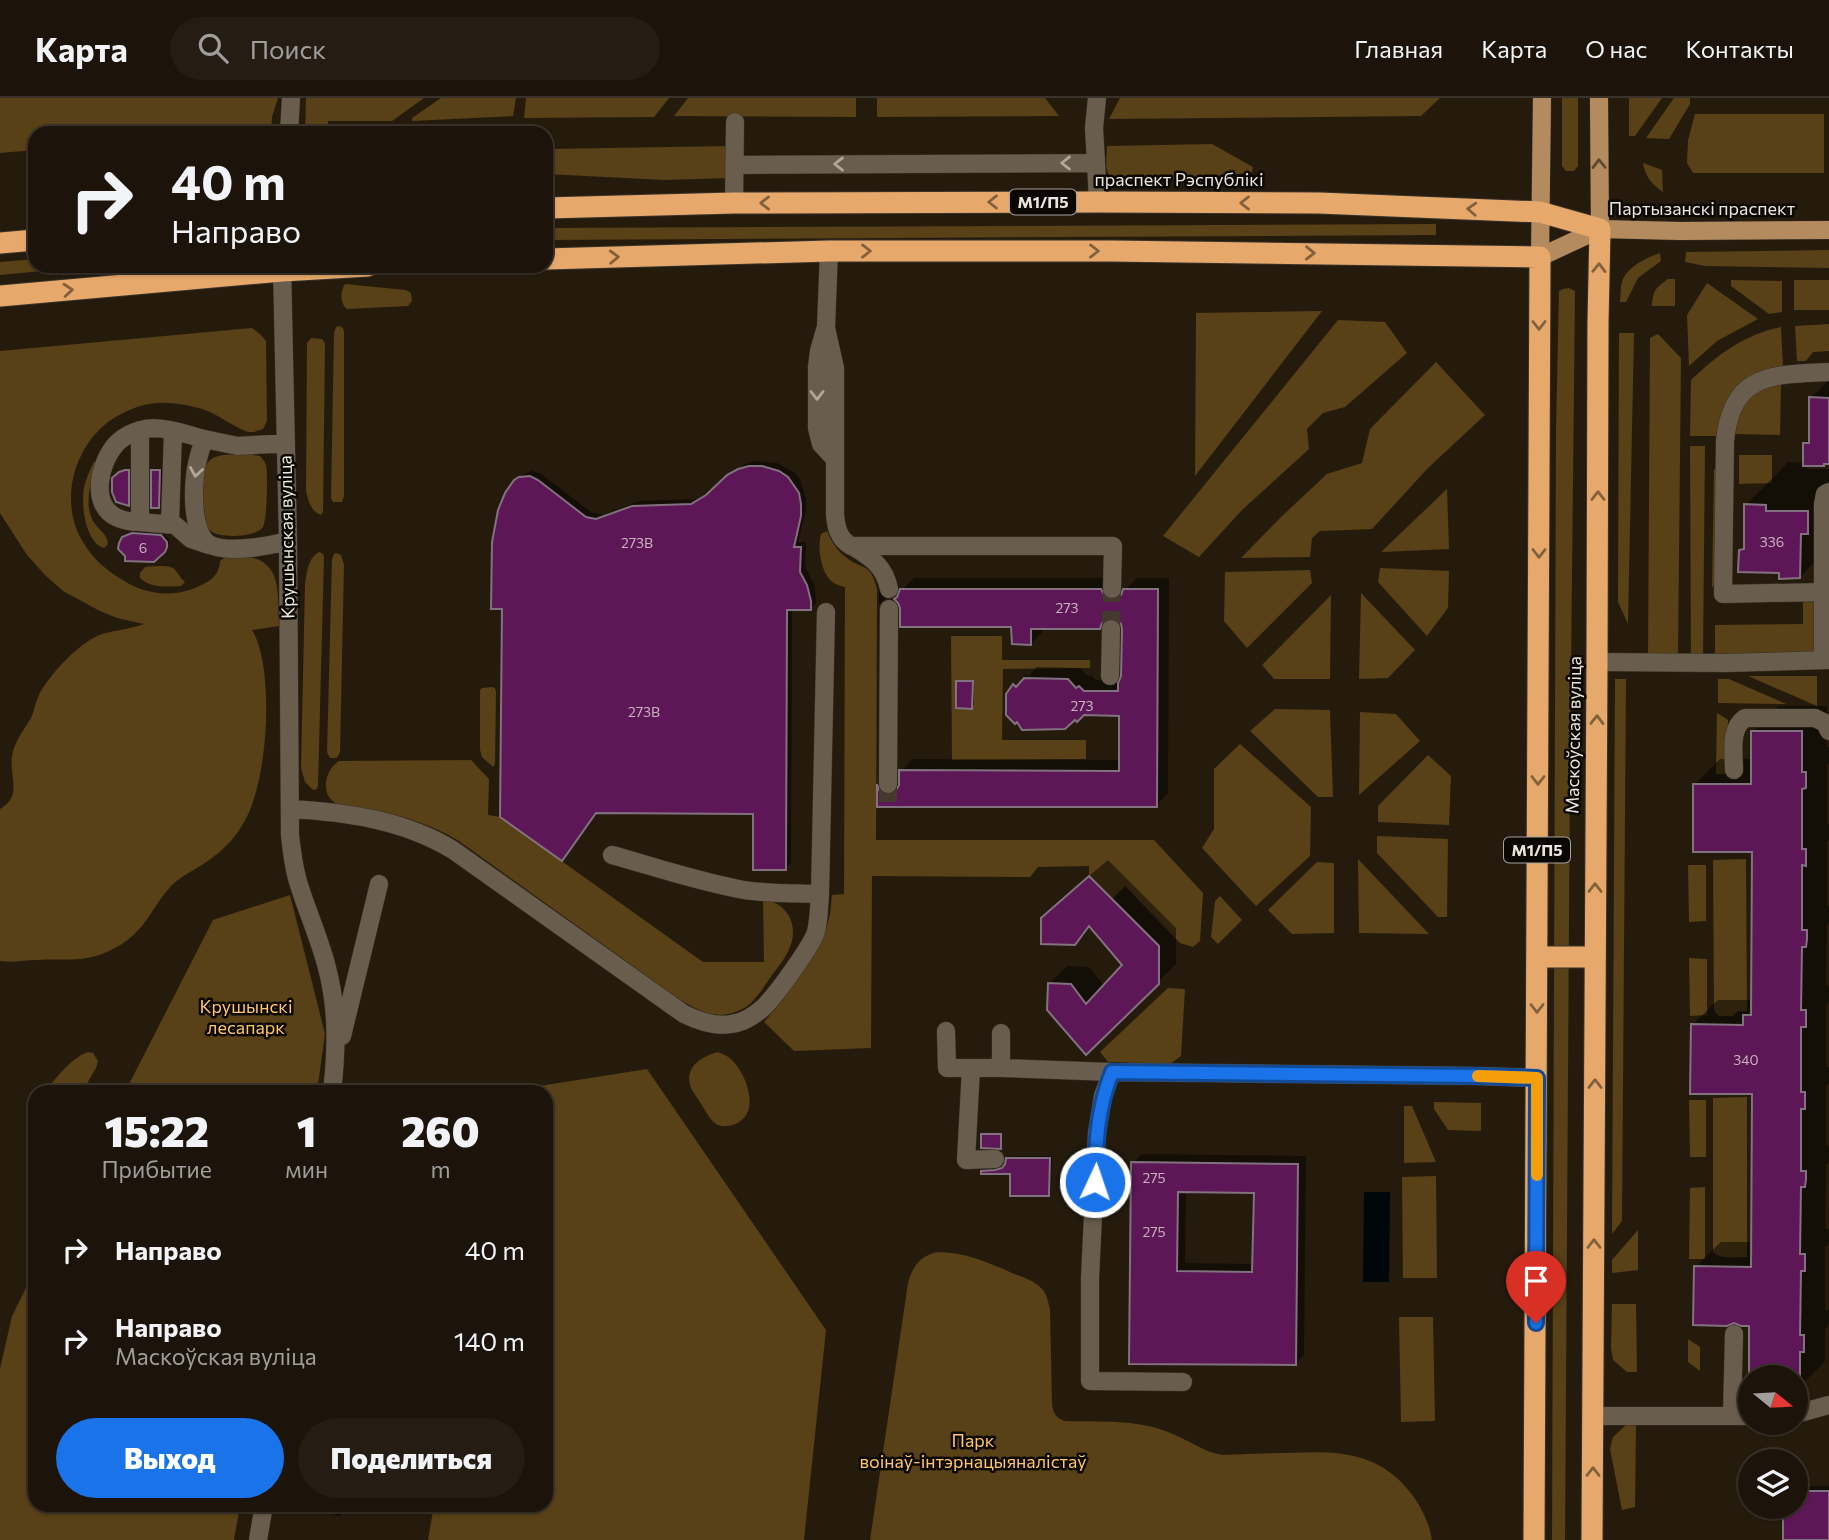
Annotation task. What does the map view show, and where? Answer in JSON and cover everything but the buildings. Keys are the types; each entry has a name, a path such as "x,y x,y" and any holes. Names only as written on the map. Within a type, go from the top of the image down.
{"highway":[{"name":"праспект Рэспублікі","path":"553,208 734,203 1319,203 1541,212 1600,229"},
{"name":"Маскоўская вуліца","path":"1592,1540 1600,229"},
{"path":"0,243 28,241"},
{"path":"553,259 829,251 1111,251 1540,257"},
{"name":"Маскоўская вуліца","path":"1534,1540 1540,257"},
{"path":"0,296 240,273"},
{"path":"1537,957 1595,957"}],"main road":[{"name":"Маскоўская вуліца","path":"1540,257 1542,98"},
{"name":"Маскоўская вуліца","path":"1599,98 1600,229"},
{"name":"Партызанскі праспект","path":"1540,257 1600,229 1829,230"}],"lane":[{"path":"289,126 291,98"},
{"path":"1097,98 1094,128 1098,202"},
{"path":"734,203 735,122"},
{"path":"734,165 1096,163"},
{"path":"829,251 826,328 817,367 817,428 821,444 835,458 836,524 842,537 851,546 883,570 889,589"},
{"name":"Крушынская вуліца","path":"282,273 288,541 290,835 296,873 327,965 334,999 337,1027 335,1063"},
{"path":"1823,592 1723,594 1725,441 1733,408 1747,389 1770,376 1829,372"},
{"path":"286,443 238,446 173,430 140,430 116,443 106,460 99,482 104,504 118,519 170,524 191,539 212,545 245,548 288,541"},
{"path":"139,522 140,430"},
{"path":"170,524 173,430"},
{"path":"204,439 195,476 194,494 198,530 203,539 212,545"},
{"path":"1597,662 1727,663 1826,660 1823,504 1825,494 1829,492"},
{"path":"851,546 1113,546 1112,589"},
{"path":"888,784 889,609"},
{"path":"290,809 346,814 406,827 438,841 684,1014 715,1024 731,1024 747,1019 763,1008 776,992 816,933 820,894 826,612"},
{"path":"1110,676 1111,629"},
{"path":"1734,770 1736,726 1745,718 1815,718 1823,721 1829,731"},
{"path":"612,855 734,888 820,894"},
{"path":"333,1085 335,1063 379,884"},
{"path":"946,1031 947,1068 1537,1078"},
{"path":"1001,1033 1001,1068"},
{"path":"971,1068 967,1160 995,1159"},
{"path":"1112,1072 1103,1096 1097,1133 1090,1278 1090,1381 1183,1382"},
{"path":"1734,1334 1738,1380"},
{"path":"1808,1411 1829,1405"},
{"path":"1593,1416 1738,1415"},
{"path":"258,1540 263,1512"}],"green space":[{"path":"0,98 278,98 271,126 28,126 28,151 0,153"},
{"path":"306,98 424,98 392,121 328,121 328,126 305,126"},
{"path":"441,98 516,98 513,116 412,121 412,118"},
{"path":"526,98 669,98 654,117 524,118"},
{"path":"688,98 856,98 856,117 674,116"},
{"path":"877,98 1045,98 1059,116 877,117"},
{"path":"1120,98 1440,98 1421,116 1109,119"},
{"path":"1562,98 1578,98 1578,166 1574,171 1566,171 1562,166"},
{"path":"1629,98 1662,98 1635,136 1629,136"},
{"path":"1674,98 1690,98 1690,104 1669,139 1646,138"},
{"path":"1695,114 1824,114 1824,173 1693,173 1687,163 1688,140"},
{"path":"1212,144 1253,167 1252,172 1203,179 1117,181 1112,179 1107,171 1107,146"},
{"path":"731,146 731,178 664,180 553,174 553,149"},
{"path":"1643,163 1662,170 1663,192 1650,180"},
{"path":"1436,224 1436,235 553,240 553,228"},
{"path":"1829,250 1829,268 1705,266 1685,262 1686,252"},
{"path":"1660,253 1661,261 1638,278 1626,302 1620,302 1621,284 1626,274 1639,263"},
{"path":"28,260 28,272 0,275 0,262"},
{"path":"1668,279 1675,279 1675,306 1652,306 1656,290"},
{"path":"1731,280 1782,281 1782,312 1769,314 1731,286"},
{"path":"1794,280 1829,280 1829,310 1794,310"},
{"path":"1707,283 1758,319 1717,341 1689,366 1687,315"},
{"path":"345,284 406,290 411,293 412,301 408,306 347,309 342,297"},
{"path":"1569,288 1575,291 1565,1540 1552,1540 1556,429 1559,291"},
{"path":"1322,311 1195,476 1196,313"},
{"path":"1338,320 1385,322 1407,353 1345,407 1323,413 1307,429 1309,449 1242,510 1199,557 1163,536"},
{"path":"1829,324 1829,351 1813,352 1806,361 1797,361 1795,326"},
{"path":"339,326 344,332 344,496 342,502 333,502 334,333"},
{"path":"1781,327 1783,366 1757,374 1737,389 1724,410 1717,436 1690,436 1691,380 1732,347 1755,335"},
{"path":"252,328 266,341 267,421 263,429 248,432 210,412 184,405 157,403 138,407 114,418 96,433 78,462 71,494 76,527 87,548 110,572 138,588 155,593 192,589 211,579 217,572 220,561 230,556 256,559 272,571 276,580 279,626 252,630 260,648 264,672 266,729 263,759 250,810 228,844 172,885 142,926 115,948 86,958 0,961 0,809 7,804 13,792 12,756 15,746 31,718 42,689 74,652 102,634 144,624 117,618 63,591 27,555 0,513 0,351"},
{"path":"1619,333 1634,333 1628,624 1618,602"},
{"path":"1658,334 1681,358 1678,657 1648,657 1650,338"},
{"path":"311,338 322,339 325,343 321,515 312,508 306,491 307,343"},
{"path":"1436,362 1485,415 1428,468 1372,529 1320,531 1312,538 1310,557 1241,558 1327,474 1362,463 1370,429"},
{"path":"1781,384 1780,435 1734,434 1739,415 1748,400 1762,390"},
{"path":"1690,446 1705,446 1703,658 1691,658"},
{"path":"1739,455 1772,455 1772,483 1739,484"},
{"path":"217,456 260,456 266,465 267,497 263,527 246,535 216,534 209,529 206,522 202,487 204,470"},
{"path":"97,461 89,491 89,506 93,521 107,540 108,544 104,548 92,538 83,504 86,481 94,462"},
{"path":"1714,469 1720,469 1719,580 1712,588"},
{"path":"1447,489 1449,549 1381,552"},
{"path":"827,531 840,552 869,571 877,589 876,840 1154,840 1203,893 1200,941 1193,947 1180,943 1125,886 1112,899 1089,876 1089,866 1038,867 1030,877 872,876 871,1048 794,1051 764,1022 782,1001 825,934 832,895 844,894 845,587 830,579 823,568 820,540 821,534"},
{"path":"319,552 324,557 318,785 317,789 313,790 305,782 301,768 305,584 310,562"},
{"path":"336,553 341,555 344,565 340,752 337,758 330,758 327,752 332,559"},
{"path":"145,567 172,567 185,582 181,586 149,584 140,578"},
{"path":"1380,568 1449,571 1448,608 1427,636 1378,582"},
{"path":"1310,570 1312,583 1247,648 1224,621 1225,572"},
{"path":"1361,593 1415,650 1388,678 1359,679"},
{"path":"1331,595 1330,679 1274,679 1262,665"},
{"path":"1803,599 1816,599 1817,653 1715,656 1715,625 1803,624"},
{"path":"951,636 1002,636 1002,660 1090,660 1090,668 1003,669 1002,740 1086,740 1086,759 952,760"},
{"path":"1748,676 1817,676 1817,706"},
{"path":"1615,679 1626,679 1622,1221 1612,1234"},
{"path":"1718,679 1729,679 1786,704 1718,703"},
{"path":"492,687 496,692 493,767 482,757 480,750 480,690"},
{"path":"1275,709 1330,710 1333,797 1318,797 1250,731"},
{"path":"1360,712 1396,714 1420,741 1359,795"},
{"path":"1717,713 1728,720 1727,774 1716,774"},
{"path":"1240,744 1311,807 1310,856 1256,906 1202,848 1214,829 1214,769"},
{"path":"1428,755 1451,776 1449,825 1378,822 1378,806"},
{"path":"471,760 489,779 488,815 500,817 703,962 764,962 763,899 779,905 792,923 790,947 784,959 746,1007 720,1015 697,1009 676,997 459,841 408,818 337,804 326,789 327,776 339,761"},
{"path":"1377,836 1448,839 1447,917 1438,917 1377,853"},
{"path":"1358,859 1429,934 1359,933"},
{"path":"1746,859 1747,1011 1738,1011 1733,1016 1719,1016 1714,1011 1713,860"},
{"path":"1317,862 1334,863 1334,933 1292,934 1268,910"},
{"path":"1688,865 1706,865 1706,921 1689,922"},
{"name":"Крушынскі лесапарк","path":"290,895 325,1034 318,1085 129,1085 213,920"},
{"path":"1220,896 1242,920 1218,944 1211,937 1215,901"},
{"path":"1689,958 1707,959 1707,1015 1690,1016"},
{"path":"1168,988 1185,989 1181,1056 1170,1064 1108,1062 1100,1052"},
{"path":"718,1052 734,1062 744,1077 749,1095 748,1112 738,1123 728,1126 718,1125 708,1116 690,1085 689,1078 696,1063"},
{"path":"93,1053 98,1061 86,1085 51,1085 70,1064 82,1055"},
{"path":"647,1069 826,1330 804,1540 428,1540 433,1512 553,1512 553,1085 545,1085"},
{"path":"1747,1097 1747,1257 1725,1257 1713,1252 1713,1098"},
{"path":"1689,1100 1706,1100 1706,1157 1690,1157"},
{"path":"1434,1102 1481,1103 1481,1131 1448,1130 1434,1109"},
{"path":"1404,1106 1412,1106 1436,1162 1404,1163"},
{"path":"1436,1176 1437,1278 1403,1278 1402,1177"},
{"path":"1705,1187 1705,1259 1689,1259 1690,1188"},
{"path":"1638,1230 1638,1270 1612,1273 1612,1260"},
{"name":"Парк воінаў-інтэрнацыяналістаў","path":"937,1252 957,1254 985,1262 1032,1281 1044,1291 1050,1309 1052,1405 1059,1418 1065,1421 1143,1425 1168,1432 1223,1455 1324,1453 1357,1457 1387,1470 1400,1481 1423,1512 1432,1540 870,1540 908,1283 918,1263"},
{"path":"28,1284 28,1512 239,1512 234,1540 0,1540 0,1369 12,1316"},
{"path":"1612,1304 1636,1304 1637,1372 1627,1372 1613,1360"},
{"path":"1399,1317 1433,1317 1435,1421 1401,1422"},
{"path":"1688,1339 1700,1347 1700,1371 1688,1362"},
{"path":"1626,1425 1636,1425 1635,1507 1622,1510 1610,1449 1613,1437"}],"shaded area":[{"path":"1364,1192 1390,1192 1389,1282 1363,1282"}],"tunnel":[{"path":"1111,629 1112,589"},
{"path":"888,784 888,807"}],"slow traffic":[{"path":"1478,1076 1537,1078 1537,1175"}],"route":[{"path":"1095,1182 1097,1133 1103,1096 1112,1072 1537,1078 1536,1323"}]}
